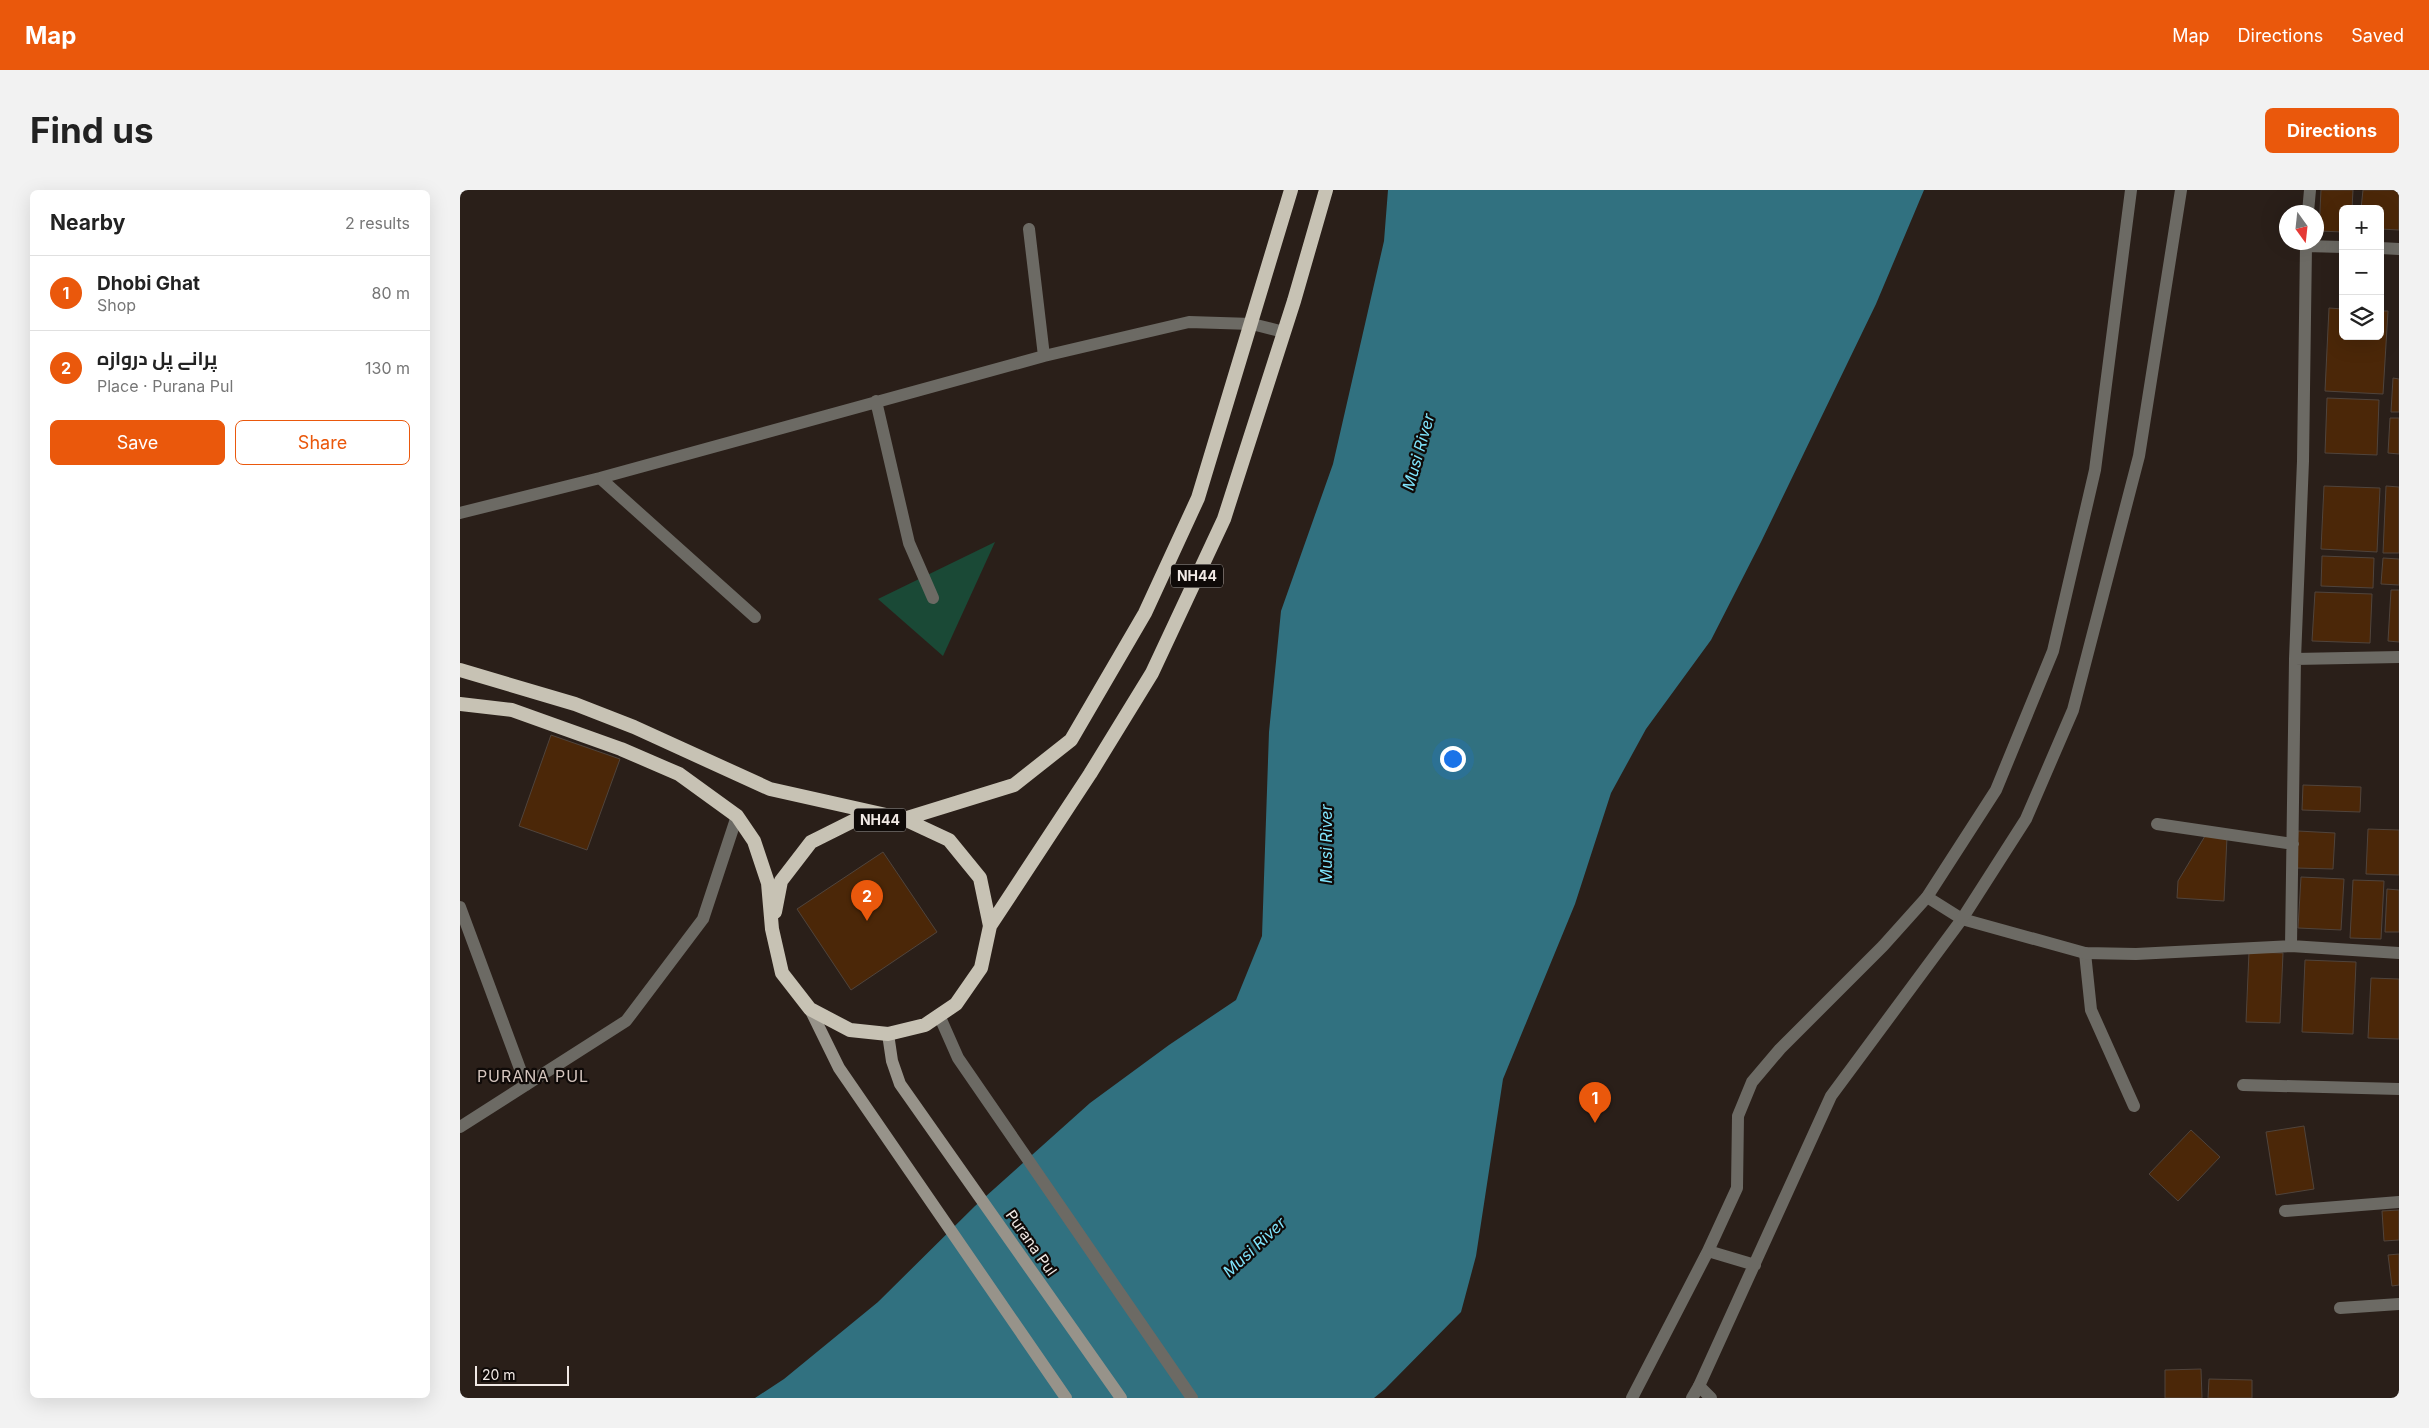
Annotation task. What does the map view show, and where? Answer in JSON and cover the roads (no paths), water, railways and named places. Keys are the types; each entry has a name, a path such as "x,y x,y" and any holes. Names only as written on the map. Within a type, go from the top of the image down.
{"highway":[{"name":"NH44","path":"772,929 781,881 811,842 855,820 904,819 1014,785 1071,740 1145,613 1198,498 1291,190"},
{"name":"NH44","path":"460,704 512,710 622,749 679,774 737,816 754,841 768,883 772,929 782,973 810,1009 850,1030 888,1034 925,1025 956,1004 981,968 990,926 1090,774 1152,673 1224,519 1284,332 1326,190"},
{"name":"NH44","path":"460,670 574,704 626,724 770,789 904,819 949,840 980,878 990,926"}],"main road":[{"path":"810,1009 839,1068 1066,1398"},
{"name":"Purana Pul","path":"888,1034 892,1061 900,1084 1121,1398"}],"street":[{"path":"1632,1398 1708,1250 1737,1188 1738,1116 1752,1082 1780,1049 1883,946 1927,897 1996,790 2053,651 2095,470 2131,190"},
{"path":"1692,1398 1755,1265 1831,1096 1962,918 2026,818 2072,710 2139,456 2182,190"},
{"path":"2309,205 2310,190"},
{"path":"1029,229 1044,356"},
{"path":"2324,245 2339,247"},
{"path":"2384,248 2399,249"},
{"path":"2291,946 2295,660 2303,461 2306,250"},
{"path":"460,513 600,478 1044,356 1189,322 1252,324 1284,332"},
{"path":"876,401 909,543 933,598"},
{"path":"600,478 755,616"},
{"path":"2295,660 2399,657"},
{"path":"460,1128 626,1021 703,919 737,816"},
{"path":"2157,824 2292,844"},
{"path":"1927,897 1962,918 2085,954 2136,954 2291,946 2399,953"},
{"path":"460,907 526,1085"},
{"path":"2085,954 2091,1010 2134,1106"},
{"path":"939,1015 958,1058 1192,1398"},
{"path":"2243,1085 2399,1089"},
{"path":"2285,1211 2399,1202"},
{"path":"1708,1250 1755,1265"},
{"path":"2340,1308 2399,1304"},
{"path":"1699,1386 1711,1398"}],"water":[{"name":"Musi River","path":"1388,190 1924,190 1876,304 1761,542 1711,640 1646,729 1611,793 1575,904 1503,1079 1476,1256 1461,1312 1374,1398 755,1398 784,1379 878,1302 975,1206 1090,1103 1169,1045 1236,1000 1262,936 1269,732 1281,611 1333,464 1384,241"}],"place":[{"name":"پرانے پل دروازہ","path":"867,921"},
{"name":"Dhobi Ghat","path":"1595,1123"}],"district":[{"name":"PURANA PUL","path":"533,1076"}]}
